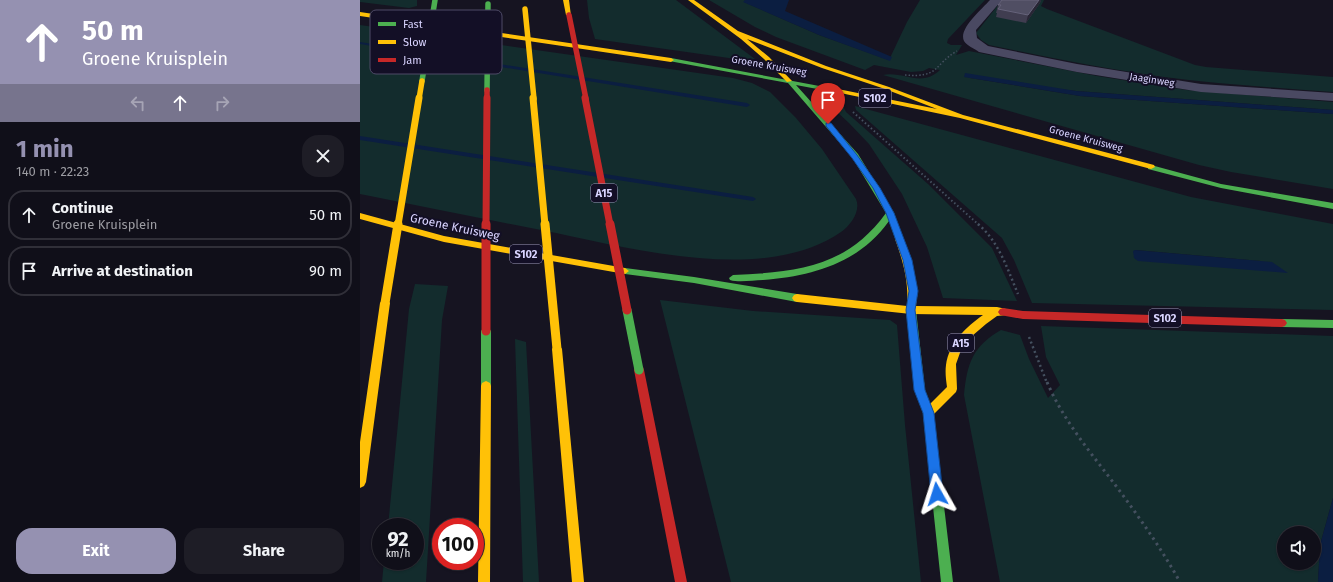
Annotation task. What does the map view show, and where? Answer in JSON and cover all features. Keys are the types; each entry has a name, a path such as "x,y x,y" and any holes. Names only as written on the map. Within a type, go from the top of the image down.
{"main road":[{"path":"433,10 435,0"},
{"name":"A15","path":"566,0 681,582"},
{"path":"691,0 774,63 855,156 890,213 908,260 913,291 911,310 920,390 928,413 947,582"},
{"path":"525,4 578,582"},
{"name":"Groene Kruisweg","path":"360,15 370,16"},
{"name":"S102","path":"733,31 836,72 887,88 961,116"},
{"name":"Groene Kruisweg","path":"502,36 682,62 856,94 961,116 1221,186 1333,206"},
{"path":"360,482 384,303 423,74"},
{"path":"484,582 488,74"},
{"name":"S102","path":"694,280 757,278 788,274 829,263 853,252 867,242 890,213"},
{"name":"Groene Kruisweg","path":"360,216 444,239 619,270 694,280 797,298 859,306 911,310 997,311 1023,315 1333,324"},
{"name":"A15","path":"928,413 952,389 952,362 959,345 977,324 997,311"}],"street":[{"path":"974,44 970,40 970,30 996,0"},
{"name":"Jaaginweg","path":"974,44 984,49 1024,58 1167,83 1208,88 1333,97"}],"path":[{"path":"901,74 920,76 929,74 938,69 955,52 974,44"},
{"path":"856,94 850,108 856,115 981,226 992,238 999,249 1014,281 1027,333 1054,397 1076,431 1166,556 1180,582"}],"green space":[{"path":"360,0 417,0 417,6 409,8 360,2"},
{"path":"587,0 676,0 755,59 750,61 595,39 589,18"},
{"path":"709,0 745,0 744,2 819,35 889,60 907,22 920,0 985,0 948,39 947,43 951,45 962,45 956,55 969,51 1097,76 1186,90 1333,102 1333,110 1076,91 964,77 1080,96 1333,114 1333,189 1231,172 1199,165 883,75 891,74 912,78 926,78 940,70 929,68 923,71 911,72 874,65 865,70 776,37 755,27"},
{"path":"1002,0 1044,0 1041,6 1047,9 1195,65 1333,77 1333,92 1227,84 1142,74 1098,67 989,45 981,40 976,33"},
{"path":"360,25 370,26 370,74 502,74 502,45 733,78 752,83 770,92 796,118 822,149 856,199 857,208 851,222 841,232 809,248 773,257 734,260 694,258 653,252 360,194"},
{"path":"822,98 843,103 846,112 928,184 992,248 1017,301 943,298 927,247 902,194 869,144"},
{"path":"855,106 1191,197 1333,224 1333,310 1032,303 1014,260 1002,238 856,110","holes":["1135,250 1272,262 1133,252"]},
{"path":"415,284 448,286 442,320 426,582 382,582 383,570 424,570 424,518 389,518 409,309"},
{"path":"660,300 753,311 890,320 897,325 905,425 921,582 731,582"},
{"path":"1041,326 1333,336 1333,498 1321,541 1321,526 1277,526 1277,570 1319,570 1318,582 1000,582 964,395 967,374 973,356 978,349 991,336 1001,330 1020,335 1029,359 1048,398 1060,385 1046,357"},
{"path":"515,339 526,342 539,582 523,582"}],"water":[{"path":"745,0 789,0 785,11 892,57 890,61 819,35 743,2"},
{"path":"965,73 1076,91 1333,110 1333,114 1080,96 964,77"},
{"path":"1133,251 1272,262 1288,273 1138,261 1134,258"},
{"path":"1333,498 1333,582 1318,582 1319,570 1321,570 1321,541"}],"building":[{"path":"1002,0 1039,0 1028,15 998,9 1001,5 998,5"}],"waterway":[{"path":"360,43 370,45"},
{"path":"502,66 747,105"},
{"path":"360,138 753,199"}],"traffic: fast":[{"path":"433,10 435,0"},
{"path":"488,4 488,10"},
{"path":"671,60 828,89"},
{"path":"422,81 423,74"},
{"path":"487,74 487,90"},
{"path":"789,81 855,156 890,213 899,239"},
{"path":"1151,167 1221,186 1333,206"},
{"path":"733,278 786,274 803,271 837,260 852,252 867,241 890,213"},
{"path":"625,271 694,280 797,298"},
{"path":"627,310 639,370"},
{"path":"911,310 920,390 928,413 947,582"},
{"path":"1282,323 1333,324"},
{"path":"486,331 486,386"}],"traffic: slow":[{"path":"566,0 569,15"},
{"path":"691,0 743,38 767,58 789,81"},
{"path":"525,9 557,349"},
{"path":"360,14 370,15"},
{"path":"733,31 824,67 887,88 961,116"},
{"path":"502,35 671,60"},
{"path":"385,303 422,81"},
{"path":"828,89 961,116 1151,167"},
{"path":"360,216 444,239 625,271"},
{"path":"899,239 907,261 913,291 911,310"},
{"path":"797,298 911,310 1003,312"},
{"path":"360,482 385,303"},
{"path":"928,413 952,389 951,364 957,347 968,333 997,311"},
{"path":"557,349 578,582"},
{"path":"484,582 486,386"}],"traffic: jam":[{"path":"569,15 627,310"},
{"path":"486,331 487,90"},
{"path":"1003,312 1023,315 1282,323"},
{"path":"639,370 681,582"}],"route":[{"path":"828,124 855,156 876,188 890,213 908,260 913,291 911,310 920,390 928,413 937,494"}]}
